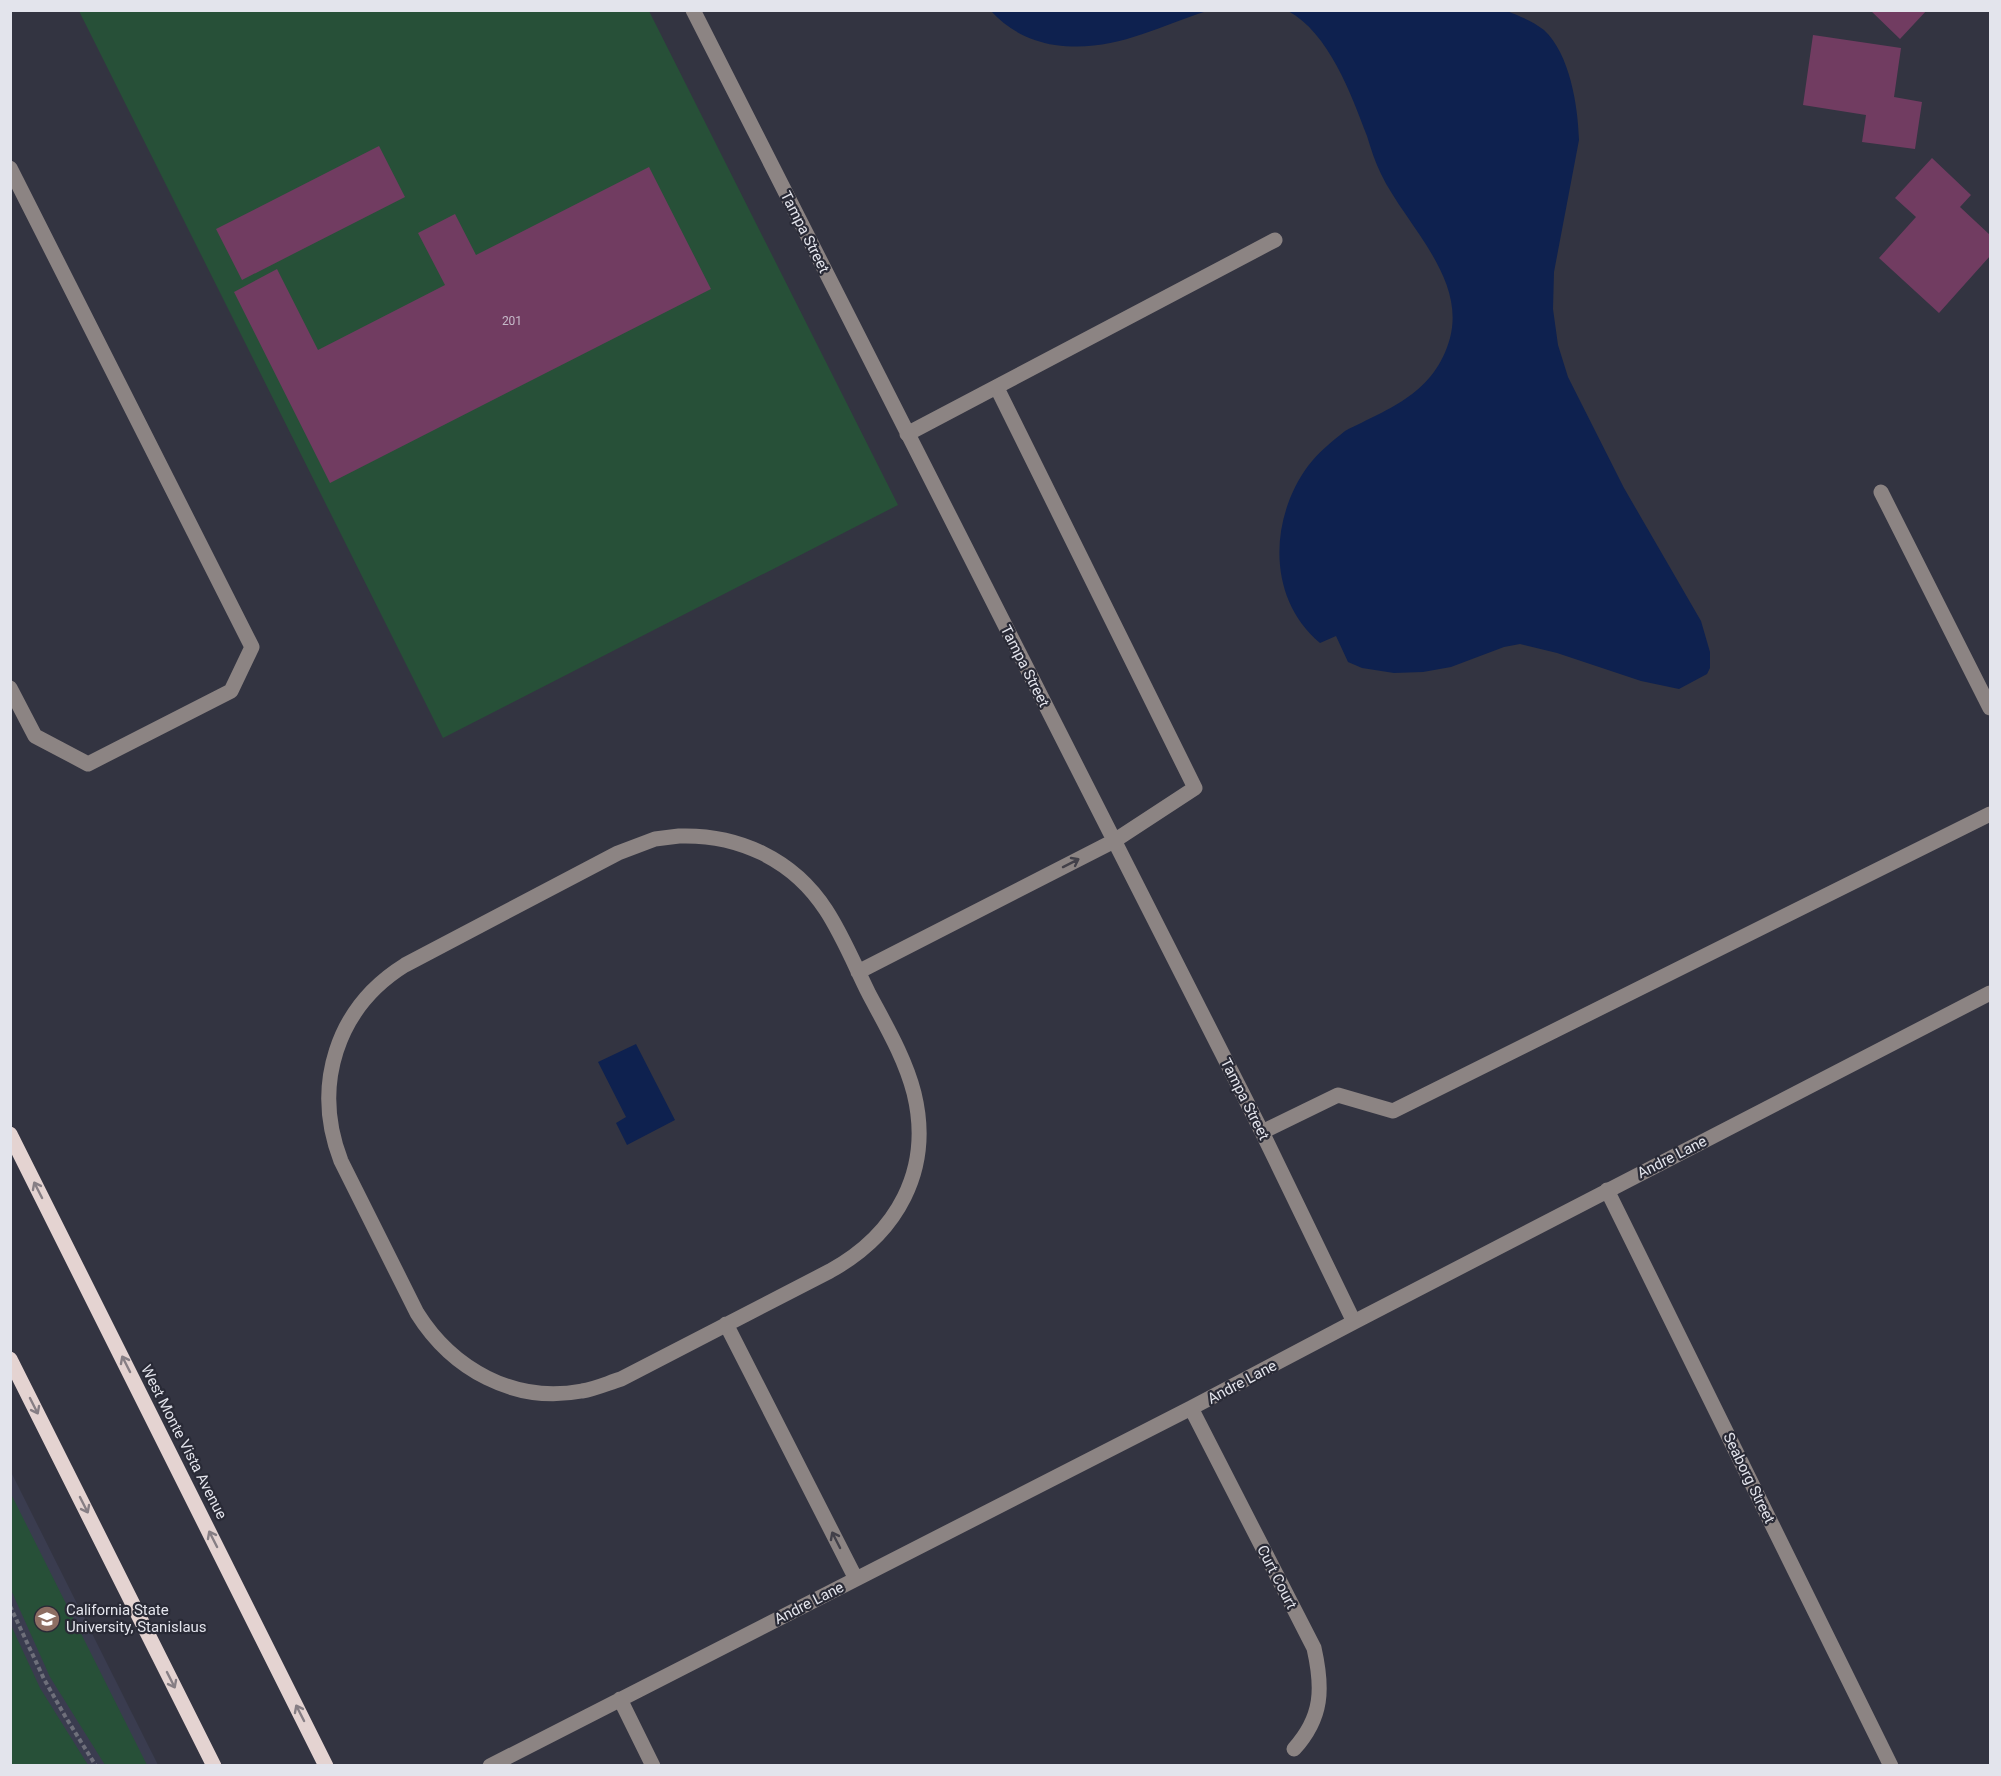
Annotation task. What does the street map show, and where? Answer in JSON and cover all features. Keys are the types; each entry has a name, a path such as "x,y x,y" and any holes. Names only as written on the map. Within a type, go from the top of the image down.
{"main road":[{"name":"West Monte Vista Avenue","path":"10,1134 326,1766"},
{"path":"10,1359 214,1766"}],"street":[{"name":"Tampa Street","path":"693,10 1262,1132 1354,1322"},
{"path":"10,168 252,647 231,691 88,764 34,736 10,688"},
{"path":"907,434 1275,240"},
{"path":"858,972 1114,841 1195,788 997,388"},
{"path":"1881,492 1990,708"},
{"path":"1262,1132 1338,1095 1393,1111 1990,814"},
{"path":"701,836 743,844 780,864 808,888 832,920 858,972 902,1058 914,1093 919,1124 919,1140 911,1182 892,1219 859,1254 621,1379 594,1389 578,1392 534,1392 506,1387 468,1368 433,1337 417,1313 338,1155 330,1125 328,1100 331,1074 339,1041 350,1018 367,996 384,980 405,965 618,853 643,842 667,837 701,836"},
{"name":"Andre Lane","path":"490,1766 1191,1408 1990,993"},
{"name":"Seaborg Street","path":"1607,1190 1891,1766"},
{"path":"726,1324 856,1579"},
{"name":"Curt Court","path":"1191,1408 1314,1648 1320,1688 1318,1706 1305,1737 1294,1749"},
{"path":"620,1699 653,1766"}],"path":[{"path":"10,1606 44,1679 64,1716 96,1766"}],"shaded area":[{"name":"California State University, Stanislaus","path":"11,1472 158,1765 11,1765"}],"green space":[{"path":"79,11 649,11 898,505 443,738"},
{"path":"10,1494 147,1765 105,1765 50,1677 11,1590"},
{"path":"10,1623 40,1688 88,1765 11,1765"}],"water":[{"path":"991,11 1207,11 1114,42 1076,47 1037,41 1012,29"},
{"path":"1288,11 1507,11 1535,24 1553,40 1571,81 1579,140 1554,272 1553,309 1558,345 1568,377 1624,488 1701,621 1710,652 1710,668 1707,674 1679,689 1641,681 1557,653 1520,644 1504,647 1451,667 1423,672 1394,673 1362,668 1348,662 1336,636 1320,643 1303,625 1290,604 1283,582 1280,558 1281,534 1286,510 1295,487 1312,461 1345,431 1394,406 1422,386 1443,357 1450,338 1453,315 1442,272 1381,174 1354,102 1337,66 1315,34 1303,21"},
{"path":"636,1044 675,1120 627,1145 616,1123 626,1117 598,1062"}],"building":[{"path":"1870,10 1927,10 1900,39"},
{"path":"1813,35 1901,48 1894,97 1922,102 1915,149 1862,142 1866,115 1803,105"},
{"path":"379,146 405,197 242,280 216,229"},
{"path":"1932,158 1971,195 1960,207 1990,235 1990,256 1939,313 1879,258 1916,217 1895,198"},
{"path":"649,167 711,289 330,483 234,292 277,269 318,350 445,285 418,233 455,214 476,255"}],"place":[{"name":"California State University, Stanislaus","path":"47,1619"}]}
